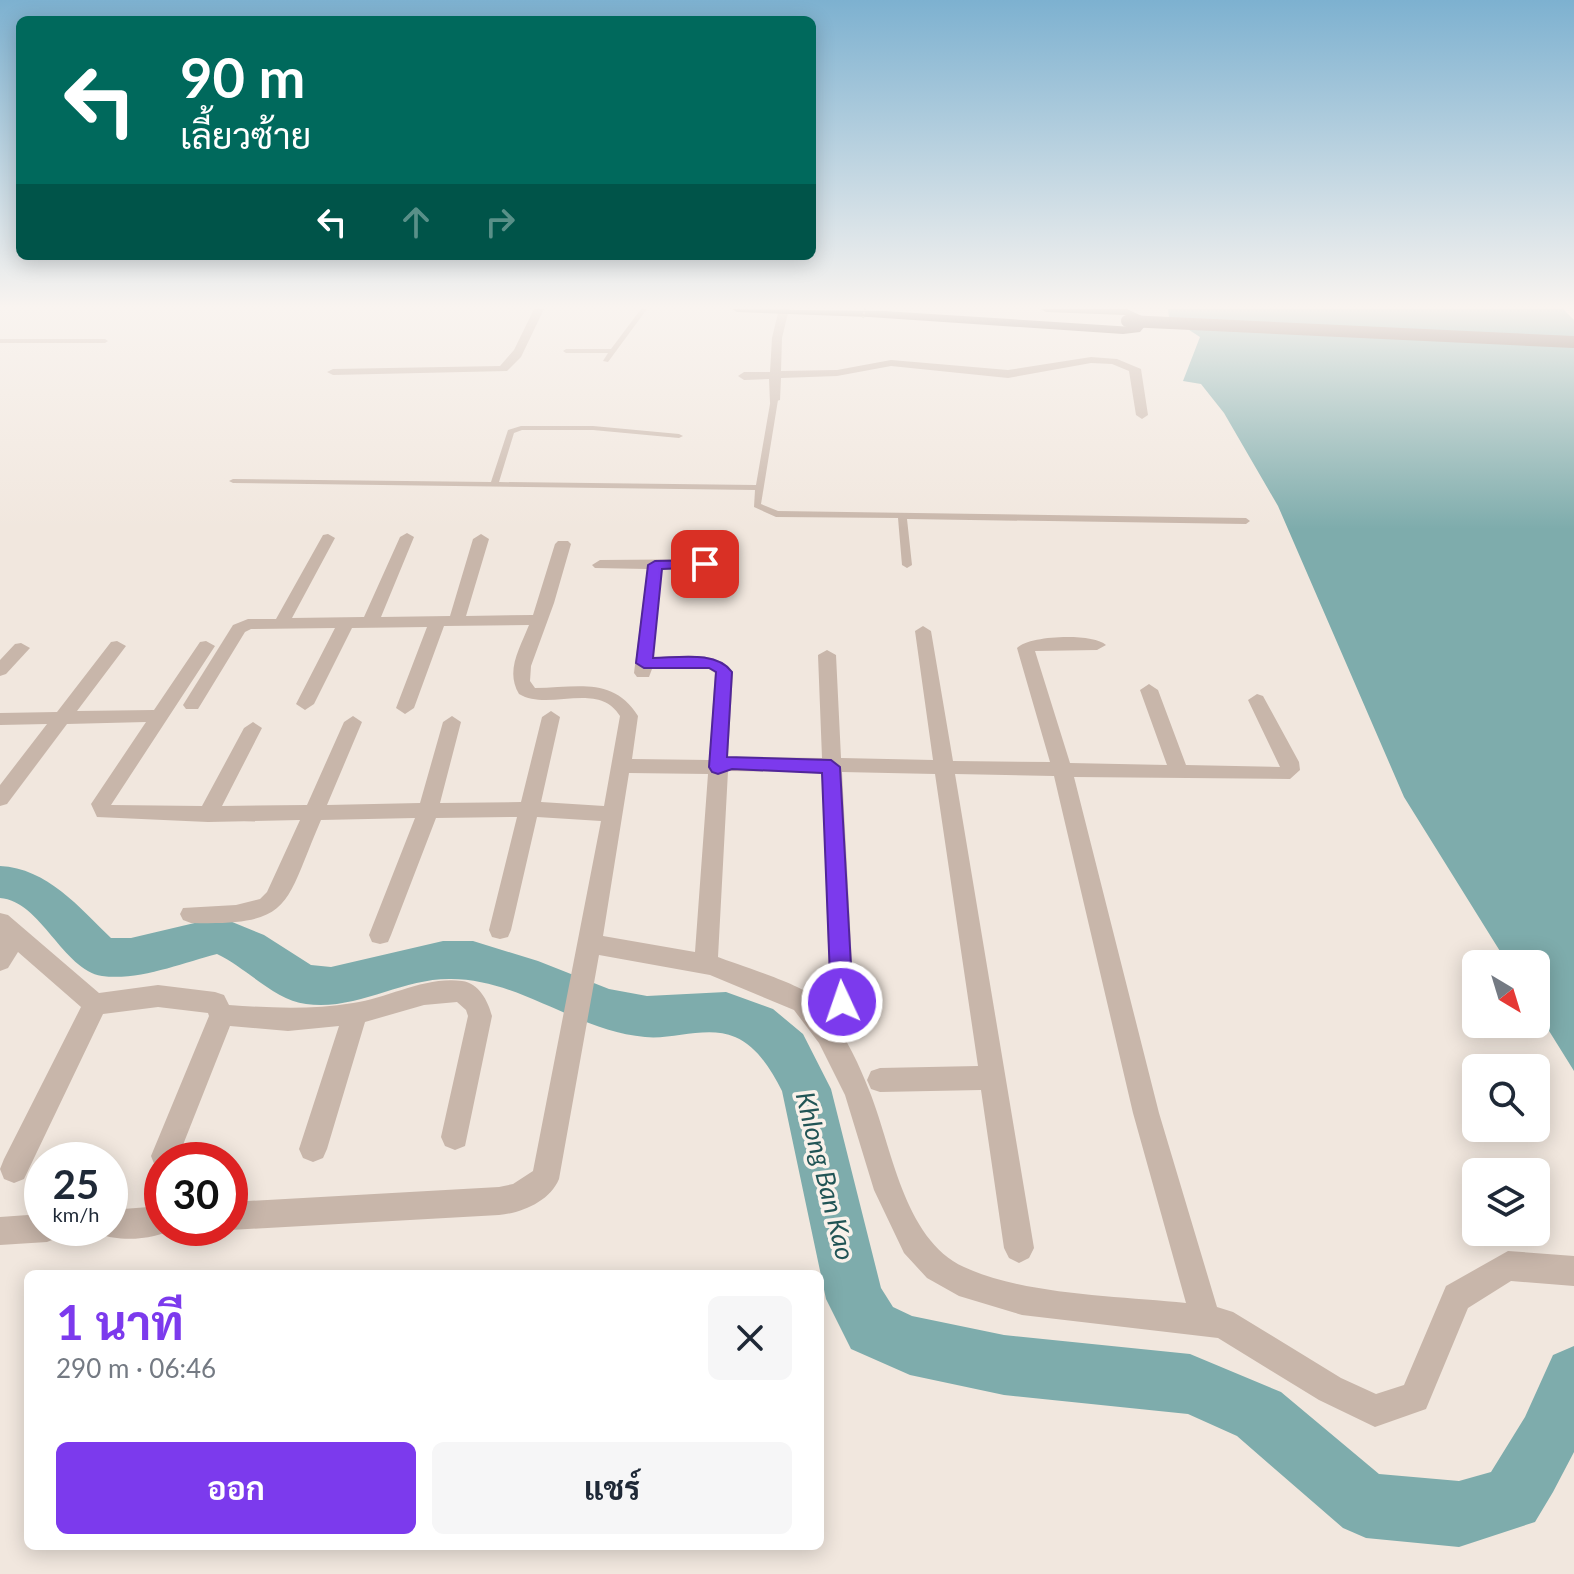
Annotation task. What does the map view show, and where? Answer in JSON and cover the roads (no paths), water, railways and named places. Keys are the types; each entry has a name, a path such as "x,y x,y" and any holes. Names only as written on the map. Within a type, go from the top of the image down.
{"street":[{"path":"774,400 775,382"},
{"path":"850,382 855,388"},
{"path":"1137,382 1142,415"},
{"path":"371,621 407,537"},
{"path":"282,622 328,538"},
{"path":"405,708 448,620 481,539"},
{"path":"248,1215 522,1198 545,1179 629,716 622,701 609,694 544,695 525,690 521,681 522,666 540,620 563,544"},
{"path":"600,565 730,564"},
{"path":"655,565 643,669 710,663 724,672 722,762 706,963"},
{"path":"192,705 239,629 248,624 540,620"},
{"path":"305,704 347,621"},
{"path":"923,631 947,768 1019,1248"},
{"path":"1097,645 1040,643 1026,648 1062,770 1146,1113 1206,1321"},
{"path":"0,799 117,646"},
{"path":"206,646 101,804 104,812 208,814 529,809 613,814"},
{"path":"0,670 21,648"},
{"path":"827,655 842,1002"},
{"path":"1149,690 1179,772"},
{"path":"622,758 831,767 1283,774 1290,770 1257,700"},
{"path":"0,719 160,716"},
{"path":"500,930 551,717"},
{"path":"191,914 252,913 267,908 276,898 353,722"},
{"path":"380,935 428,811 452,722"},
{"path":"208,814 253,728"},
{"path":"0,961 8,929 95,1004 158,996 215,1003 222,1015"},
{"path":"588,948 706,963 803,1002 828,1035 857,1092 888,1190 914,1243 937,1268 959,1281 1022,1300 1222,1323 1330,1389 1375,1411 1415,1398 1457,1297 1508,1266 1574,1271"},
{"path":"222,1015 288,1020 355,1014 424,994 462,991 477,1004 480,1016 455,1137"},
{"path":"14,1169 95,1004"},
{"path":"313,1149 355,1014"},
{"path":"171,1142 222,1015"},
{"path":"880,1080 993,1078"},
{"path":"0,1231 24,1229"}],"lane":[{"path":"774,400 757,505 776,514 1246,521"},
{"path":"494,485 511,432 521,428 593,428 679,436"},
{"path":"233,481 759,488"},
{"path":"902,516 907,565"}],"water":[{"path":"1192,382 1574,382 1574,1071 1550,1032 1550,950 1499,950 1404,797 1278,506 1224,413 1201,384"}],"waterway":[{"name":"Khlong Ban Kao","path":"0,882 25,888 39,898 101,957 131,957 220,935 248,948 302,984 331,987 443,960 473,960 538,981 606,1009 647,1017 726,1013 756,1024 786,1049 806,1089 855,1299 872,1328 910,1345 1004,1365 1190,1384 1259,1414 1366,1505 1459,1514 1512,1499 1547,1439 1574,1376"}]}
